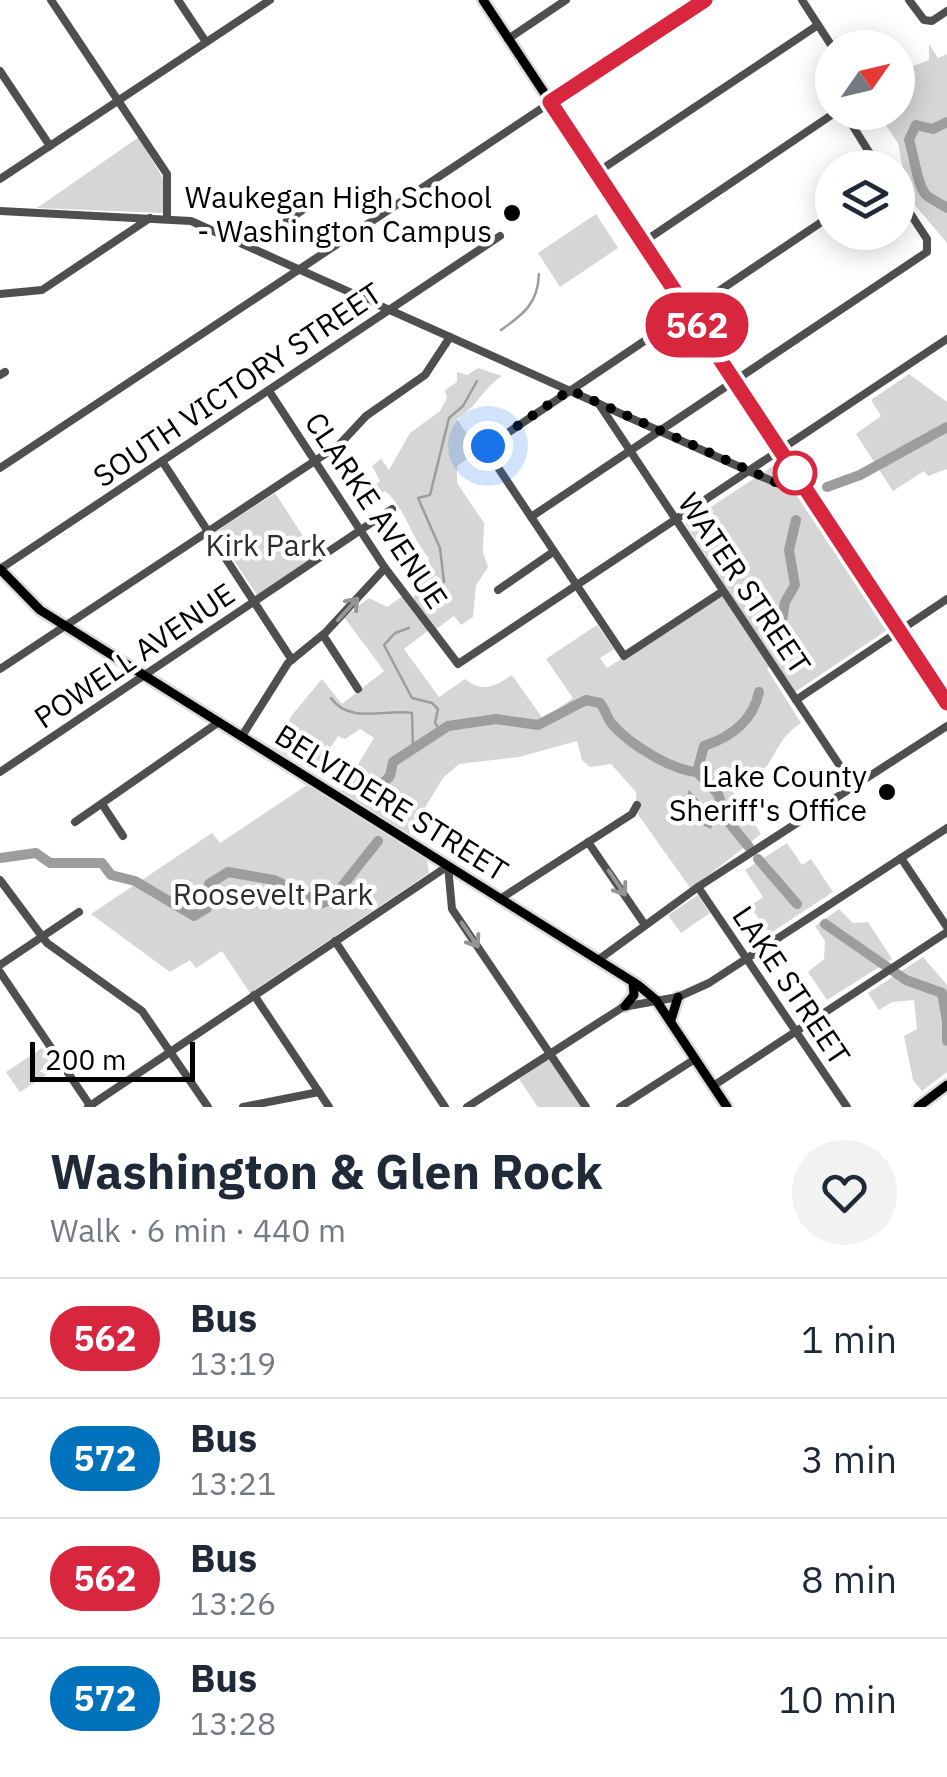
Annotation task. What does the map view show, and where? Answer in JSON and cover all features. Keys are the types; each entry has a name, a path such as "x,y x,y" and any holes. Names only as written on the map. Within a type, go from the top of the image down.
{"main road":[{"path":"482,0 947,703"},
{"name":"BELVIDERE STREET","path":"0,569 32,605 633,982 656,1000 724,1104"},
{"path":"625,1006 634,996 633,982"},
{"path":"671,1023 678,997"},
{"path":"918,1107 947,1085"}],"street":[{"path":"51,0 167,174 166,218"},
{"path":"178,0 206,42"},
{"path":"508,39 566,0"},
{"path":"0,468 705,0"},
{"path":"802,0 821,30"},
{"path":"909,0 924,20 947,11"},
{"path":"0,179 263,2"},
{"path":"596,173 818,25"},
{"path":"0,71 50,146"},
{"path":"642,243 815,126"},
{"path":"251,247 322,196"},
{"path":"0,211 192,221 751,472 793,490 804,487"},
{"path":"0,294 42,290 150,218"},
{"path":"531,517 927,252 927,239 915,221"},
{"path":"723,590 624,656 487,451 496,439 815,226"},
{"name":"SOUTH VICTORY STREET","path":"0,569 500,236"},
{"path":"0,670 350,436 366,416 425,375 450,337"},
{"path":"577,587 947,339"},
{"name":"CLARKE AVENUE","path":"268,390 385,568 449,654 462,663 577,587"},
{"name":"WATER STREET","path":"599,404 854,787"},
{"path":"162,461 292,660"},
{"name":"POWELL AVENUE","path":"0,772 392,509"},
{"path":"498,590 554,552"},
{"path":"242,736 292,660 322,635 385,568"},
{"path":"796,700 947,598"},
{"path":"322,635 358,690"},
{"path":"75,822 220,722"},
{"path":"598,960 698,887 947,726"},
{"path":"102,804 123,836"},
{"path":"500,899 632,814 637,805"},
{"path":"467,1107 625,1006 678,997 747,959 947,828"},
{"path":"588,842 645,925"},
{"path":"713,1086 947,930 901,858"},
{"path":"80,912 0,968 90,1106 448,866 452,909 586,1107"},
{"path":"1,884 42,937 142,1010 208,1107"},
{"name":"LAKE STREET","path":"698,887 847,1107"},
{"path":"334,941 446,1107"},
{"path":"254,996 329,1107"},
{"path":"620,1107 695,1059"},
{"path":"243,1107 318,1092"}],"green space":[{"path":"929,44 938,58 947,54 947,243 915,205 915,150 899,150 889,130 915,130 915,65 929,60"},
{"path":"139,137 165,182 163,213 37,208"},
{"path":"596,214 618,248 560,287 538,253"},
{"path":"478,368 502,376 457,419 478,451 457,466 457,483 484,523 483,552 488,567 476,585 473,617 461,625 454,616 436,629 412,598 420,591 429,558 398,505 385,491 359,507 355,501 380,481 372,466 381,459 389,470 410,433 440,411 447,398 445,390 457,382 457,372 467,375"},
{"path":"909,374 947,402 947,469 928,476 924,471 893,491 856,434 881,416 871,400"},
{"path":"776,464 887,630 795,692 774,662 767,669 801,723 784,738 762,770 754,775 743,770 730,787 761,834 691,889 637,813 636,792 611,764 590,767 582,760 577,741 519,757 459,764 443,778 407,837 339,796 374,738 360,729 345,739 338,736 315,772 273,748 292,715 322,679 342,704 384,671 344,617 369,598 387,607 404,595 430,629 404,649 439,697 465,679 488,687 512,675 543,719 573,698 546,659 597,625 614,649 600,658 607,668 728,590 685,524"},
{"name":"Kirk Park","path":"275,493 316,556 257,595 215,532"},
{"name":"Roosevelt Park","path":"307,785 427,860 429,873 250,993 222,951 196,968 190,960 170,972 91,914 212,833 220,843"},
{"path":"787,843 802,865 811,859 833,892 769,934 750,906 763,897 745,870"},
{"path":"698,895 710,913 681,933 668,915"},
{"path":"839,909 853,923 868,922 892,959 827,1000 808,972 824,959 825,941 815,926"},
{"path":"923,957 947,985 947,1072 922,1091 913,1080 904,1036 917,1029 914,1000 892,1002 879,1010 868,993"},
{"path":"42,1048 55,1069 20,1092 6,1072"},
{"path":"551,1060 583,1107 538,1107 519,1079"}],"shaded area":[{"path":"689,790 715,818 711,829 702,825 686,798"}],"waterway":[{"path":"947,122 933,129 916,125 909,140 923,190 947,208"},
{"path":"501,330 528,307 536,293 539,274"},
{"path":"444,582 440,548 418,498 430,495 449,418 463,406 477,381"},
{"path":"827,487 860,475 947,427"},
{"path":"780,635 785,602 795,585 789,550 796,520"},
{"path":"409,628 395,633 384,645 412,698 432,703 438,709 435,723 441,731"},
{"path":"697,772 704,746 739,726 752,711 759,692"},
{"path":"331,698 347,711 357,713 412,713 413,748"},
{"path":"384,805 379,787 390,776 393,762 448,726 496,719 538,725 586,700 600,703 619,732 640,747 663,761 697,772 718,794 727,820 749,847"},
{"path":"0,858 36,853 50,863 102,863 111,875 135,881 194,916 207,908 209,884 228,872 274,880 322,903 332,899 378,841"},
{"path":"758,859 797,904"},
{"path":"825,924 906,980 942,993 947,1021"},
{"path":"947,1024 947,1041"}],"bus line":[{"name":"562","path":"705,0 550,102 947,703"}],"place":[{"name":"Waukegan High School - Washington Campus","path":"512,213"},
{"name":"Lake County Sheriff's Office","path":"887,792"}],"route":[{"path":"488,446 570,390 793,490 795,473"}]}
